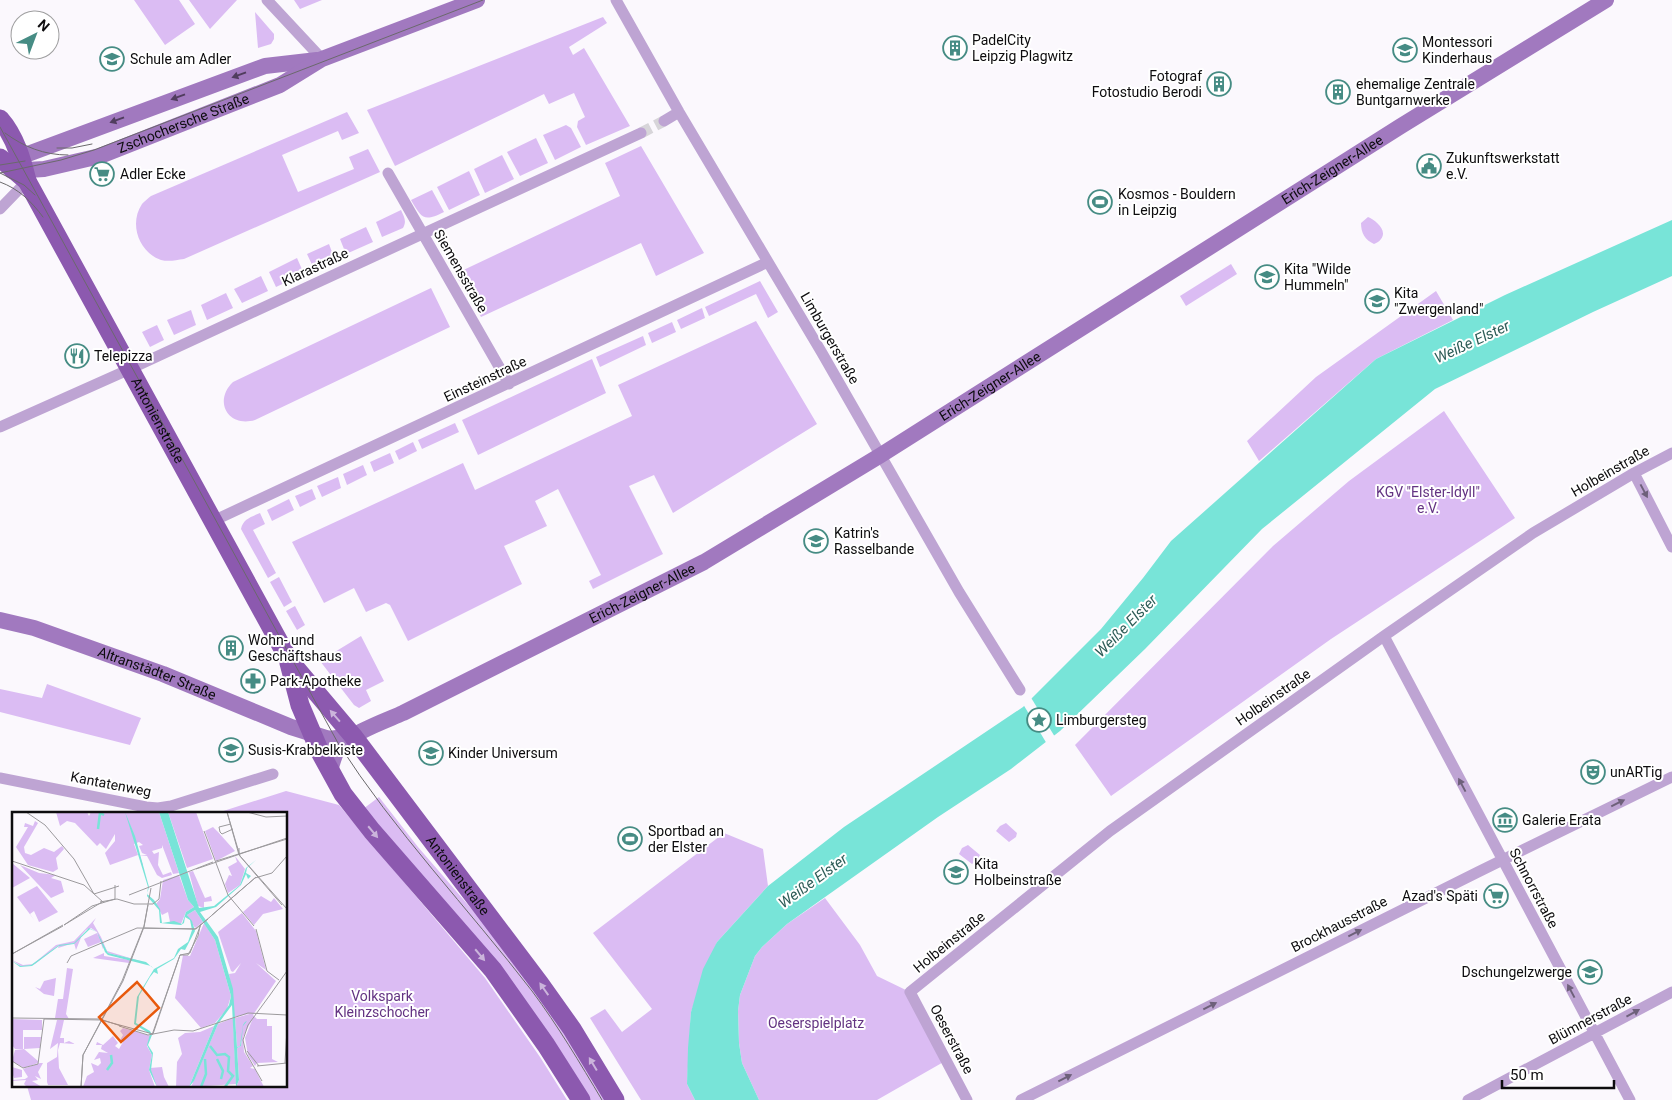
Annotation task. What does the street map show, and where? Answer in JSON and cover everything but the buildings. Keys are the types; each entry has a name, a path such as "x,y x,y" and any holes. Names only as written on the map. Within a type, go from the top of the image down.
{"main road":[{"name":"Antonienstraße","path":"0,119 12,138 14,167 130,369 288,660 353,736 540,984 572,1029 615,1100"},
{"name":"Antonienstraße","path":"288,660 296,696 330,771 343,794 372,831 493,970 546,1045 581,1100"}],"street":[{"path":"268,0 322,59"},
{"name":"Zschochersche Straße","path":"14,167 66,165 100,156 280,84 322,59 476,0"},
{"name":"Limburgerstraße","path":"616,0 679,112 881,455 959,592 1020,690"},
{"name":"Erich-Zeigner-Allee","path":"353,736 412,709 704,562 881,455 1407,122 1606,0"},
{"name":"Zschochersche Straße","path":"14,167 90,130 266,66 322,59"},
{"path":"664,121 679,112"},
{"name":"Klarastraße","path":"0,427 642,133"},
{"path":"0,209 14,167"},
{"name":"Siemensstraße","path":"388,173 509,384"},
{"name":"Einsteinstraße","path":"213,521 768,262"},
{"name":"Holbeinstraße","path":"910,992 1110,831 1384,636 1533,533 1634,473 1672,453"},
{"path":"1634,473 1672,547"},
{"name":"Altranstädter Straße","path":"0,620 34,628 163,674 291,727 329,739 353,736"},
{"name":"Schnorrstraße","path":"1384,636 1630,1100"},
{"path":"330,771 340,746 353,736"},
{"name":"Kantatenweg","path":"0,778 138,806 158,808 171,806 273,774"},
{"name":"Brockhausstraße","path":"1021,1100 1672,777"},
{"name":"Oeserstraße","path":"910,992 967,1100"},
{"name":"Blümnerstraße","path":"1468,1100 1672,992"}],"green space":[{"path":"134,0 179,0 195,24 165,45"},
{"path":"189,0 237,0 210,29"},
{"path":"294,0 322,0 300,9"},
{"path":"255,12 274,34 271,44 258,48"},
{"path":"603,17 607,23 569,47 573,55 584,48 630,126 586,145 577,127 578,121 585,117 574,93 549,104 544,94 395,166 367,110"},
{"path":"347,112 359,133 342,140 338,131 282,155 298,192 354,169 349,157 368,149 380,172 184,259 161,260 153,256 141,244 136,228 136,220 142,204 151,196"},
{"path":"566,125 571,128 581,147 555,160 543,135"},
{"path":"536,138 548,163 520,176 507,152"},
{"path":"641,146 704,253 656,276 641,243 481,317 455,274 620,196 605,163"},
{"path":"502,155 514,179 485,193 474,169"},
{"path":"469,171 480,195 449,210 437,187"},
{"path":"432,190 444,212 428,218 421,215 411,200"},
{"path":"401,210 405,221 403,228 382,237 376,222"},
{"path":"1368,217 1377,223 1383,232 1381,239 1374,244 1364,236 1362,230 1361,223"},
{"path":"366,227 373,242 346,254 340,239"},
{"path":"329,244 335,260 314,269 307,254"},
{"path":"297,258 304,274 276,287 269,272"},
{"path":"1231,264 1237,274 1186,306 1180,296"},
{"path":"261,276 268,291 242,303 234,289"},
{"path":"760,281 778,312 768,318 756,294 709,316 705,307"},
{"path":"431,288 450,327 255,420 237,420 226,411 224,397 227,389 233,382"},
{"path":"1436,291 1453,320 1376,359 1259,461 1247,441 1316,377"},
{"path":"226,293 233,308 207,320 201,305"},
{"path":"702,308 705,318 681,329 677,320"},
{"path":"191,310 196,325 174,335 167,320"},
{"path":"756,321 817,424 673,513 654,475 629,486 663,554 593,589 589,581 601,575 558,489 535,501 547,526 504,546 522,584 408,641 390,605 386,603 366,612 354,588 324,603 292,542 463,463 475,490 632,416 618,385"},
{"path":"672,322 676,332 652,343 648,333"},
{"path":"157,325 164,340 150,347 142,332"},
{"path":"643,336 646,345 600,367 596,357"},
{"path":"592,359 606,393 478,455 462,420"},
{"name":"KGV \"Elster-Idyll\" e.V.","path":"1444,411 1515,518 1331,639 1111,796 1075,745 1273,546 1349,481"},
{"path":"455,423 459,432 422,449 418,440"},
{"path":"413,442 417,451 399,460 395,451"},
{"path":"390,453 394,463 374,472 370,462"},
{"path":"363,465 367,475 347,485 343,474"},
{"path":"338,477 341,488 322,497 317,486"},
{"path":"312,489 316,499 300,507 295,496"},
{"path":"289,499 294,510 272,521 267,510"},
{"path":"260,513 265,524 253,530 276,573 268,578 241,529 246,521"},
{"path":"279,577 292,602 284,607 270,582"},
{"path":"295,606 305,625 297,630 286,611"},
{"path":"361,636 384,681 366,690 371,701 359,708 354,705 320,661"},
{"path":"47,684 141,718 130,745 0,712 0,689 42,698"},
{"name":"Volkspark Kleinzschocher","path":"286,791 339,805 485,978 540,1057 567,1100 31,1100 28,1088 288,1088 288,812 220,812"},
{"path":"379,797 418,847 488,928 546,1003 606,1100 589,1100 363,809"},
{"path":"1006,823 1017,833 1016,837 1009,842 996,831"},
{"path":"724,833 763,849 768,886 717,942 691,1012 687,1084 695,1100 641,1100 590,1018 605,1009 622,1032 652,1009 593,933"},
{"path":"968,845 980,855 972,864 959,854 962,848"},
{"name":"Oeserspielplatz","path":"825,898 860,945 877,976 910,992 947,1060 877,1100 759,1100 742,1063 738,1011 740,995 755,956 762,947 787,924"}],"water":[{"name":"Weiße Elster","path":"1672,220 1672,276 1593,312 1435,389 1262,529 1145,649 1060,731 1011,769 938,817 787,924 755,956 740,995 738,1011 742,1063 759,1100 695,1100 687,1084 688,1048 691,1012 703,969 717,942 768,886 844,827 1023,707 1101,629 1171,541 1376,359 1505,295"}],"pier":[{"name":"Limburgersteg","path":"1030,696 1055,737 1047,744 1023,704"}],"tunnel":[{"path":"641,133 664,121"}],"tram line":[{"path":"0,173 61,160 94,150 483,0"},
{"path":"0,127 338,743 383,808 532,991 560,1031 602,1100"},
{"path":"5,133 35,149 51,154 68,155"},
{"path":"57,148 72,148 92,144"},
{"path":"0,165 25,161"},
{"path":"0,173 24,185 35,195"},
{"path":"0,182 24,196 43,217"}],"place":[{"name":"PadelCity Leipzig Plagwitz","path":"955,48"},
{"name":"Montessori Kinderhaus","path":"1405,50"},
{"name":"Schule am Adler","path":"112,59"},
{"name":"Fotograf Fotostudio Berodi","path":"1219,84"},
{"name":"ehemalige Zentrale Buntgarnwerke","path":"1338,92"},
{"name":"Zukunftswerkstatt e.V.","path":"1429,166"},
{"name":"Adler Ecke","path":"102,174"},
{"name":"Kosmos - Bouldern in Leipzig","path":"1100,202"},
{"name":"Kita \"Wilde Hummeln\"","path":"1267,277"},
{"name":"Kita \"Zwergenland\"","path":"1377,301"},
{"name":"Telepizza","path":"77,356"},
{"name":"Katrin's Rasselbande","path":"816,541"},
{"name":"Wohn- und Geschäftshaus","path":"231,648"},
{"name":"Park-Apotheke","path":"253,681"},
{"name":"Limburgersteg","path":"1039,720"},
{"name":"Susis-Krabbelkiste","path":"231,750"},
{"name":"Kinder Universum","path":"431,753"},
{"name":"unARTig","path":"1593,772"},
{"name":"Galerie Erata","path":"1505,820"},
{"name":"Sportbad an der Elster","path":"630,839"},
{"name":"Kita Holbeinstraße","path":"956,872"},
{"name":"Azad's Späti","path":"1496,896"},
{"name":"Dschungelzwerge","path":"1590,972"}]}
